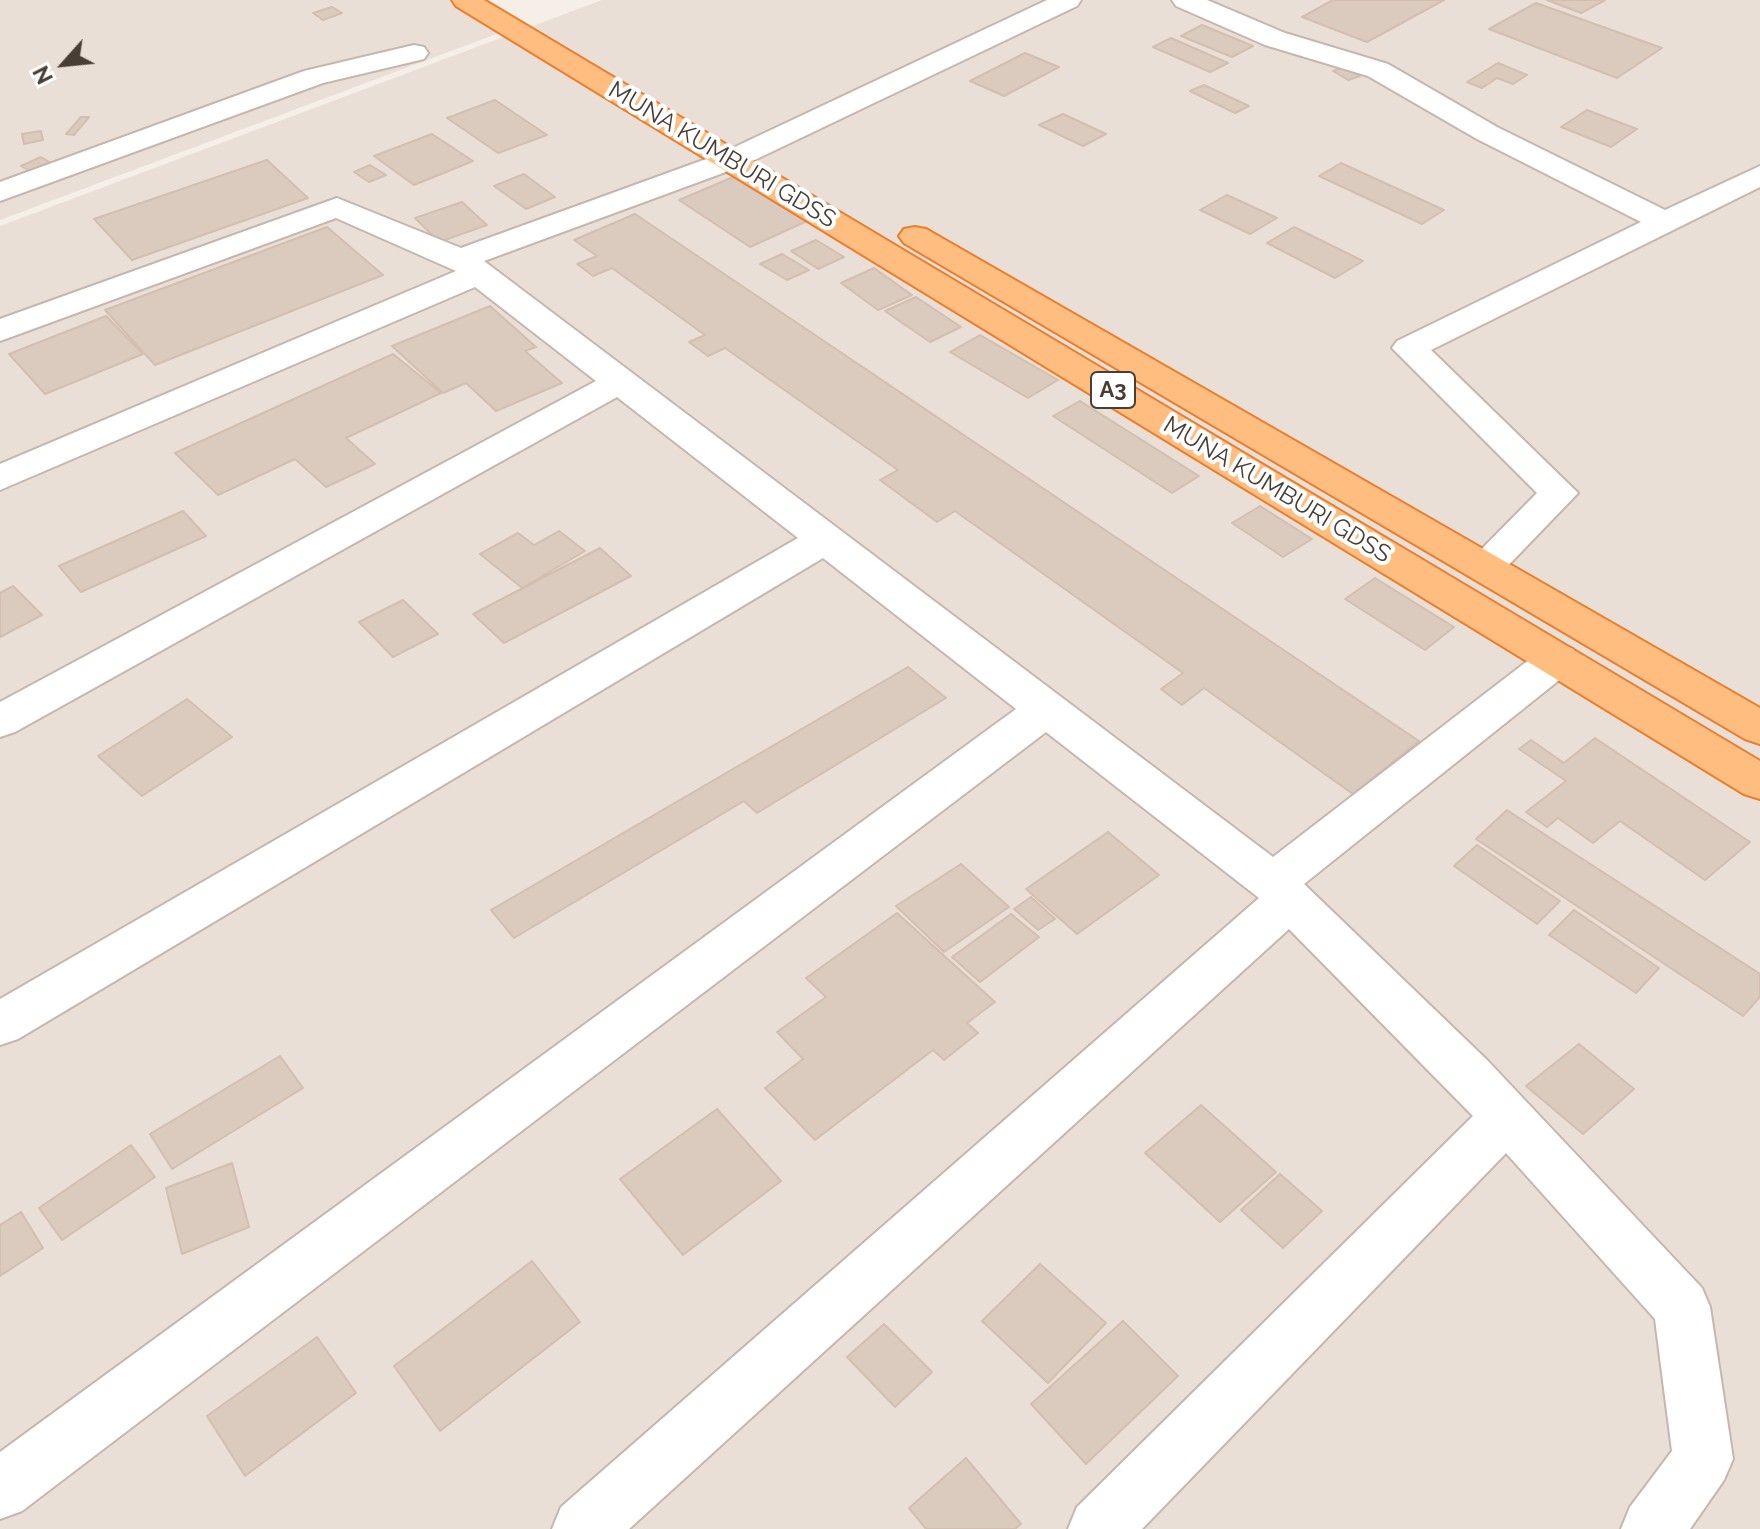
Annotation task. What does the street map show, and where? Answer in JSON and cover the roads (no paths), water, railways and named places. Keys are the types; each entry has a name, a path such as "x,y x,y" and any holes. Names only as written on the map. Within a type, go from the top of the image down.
{"highway":[{"name":"MUNA KUMBURI GDSS","path":"465,0 746,153 1484,567 1760,728"},
{"name":"MUNA KUMBURI GDSS","path":"512,0 746,153 1760,782"}],"street":[{"path":"0,478 470,266 746,153 1068,0"},
{"path":"1185,0 1275,39 1378,70 1487,133 1664,221"},
{"path":"0,192 314,77 414,53"},
{"path":"1484,567 1559,493 1409,348 1760,175"},
{"path":"0,331 337,207 470,266 1281,892 1507,1117 1682,1307 1703,1459 1652,1529"},
{"path":"0,721 621,381"},
{"path":"0,1024 826,539"},
{"path":"583,1529 1281,892 1558,659"},
{"path":"0,1489 1046,709"},
{"path":"1099,1529 1507,1117"}]}
